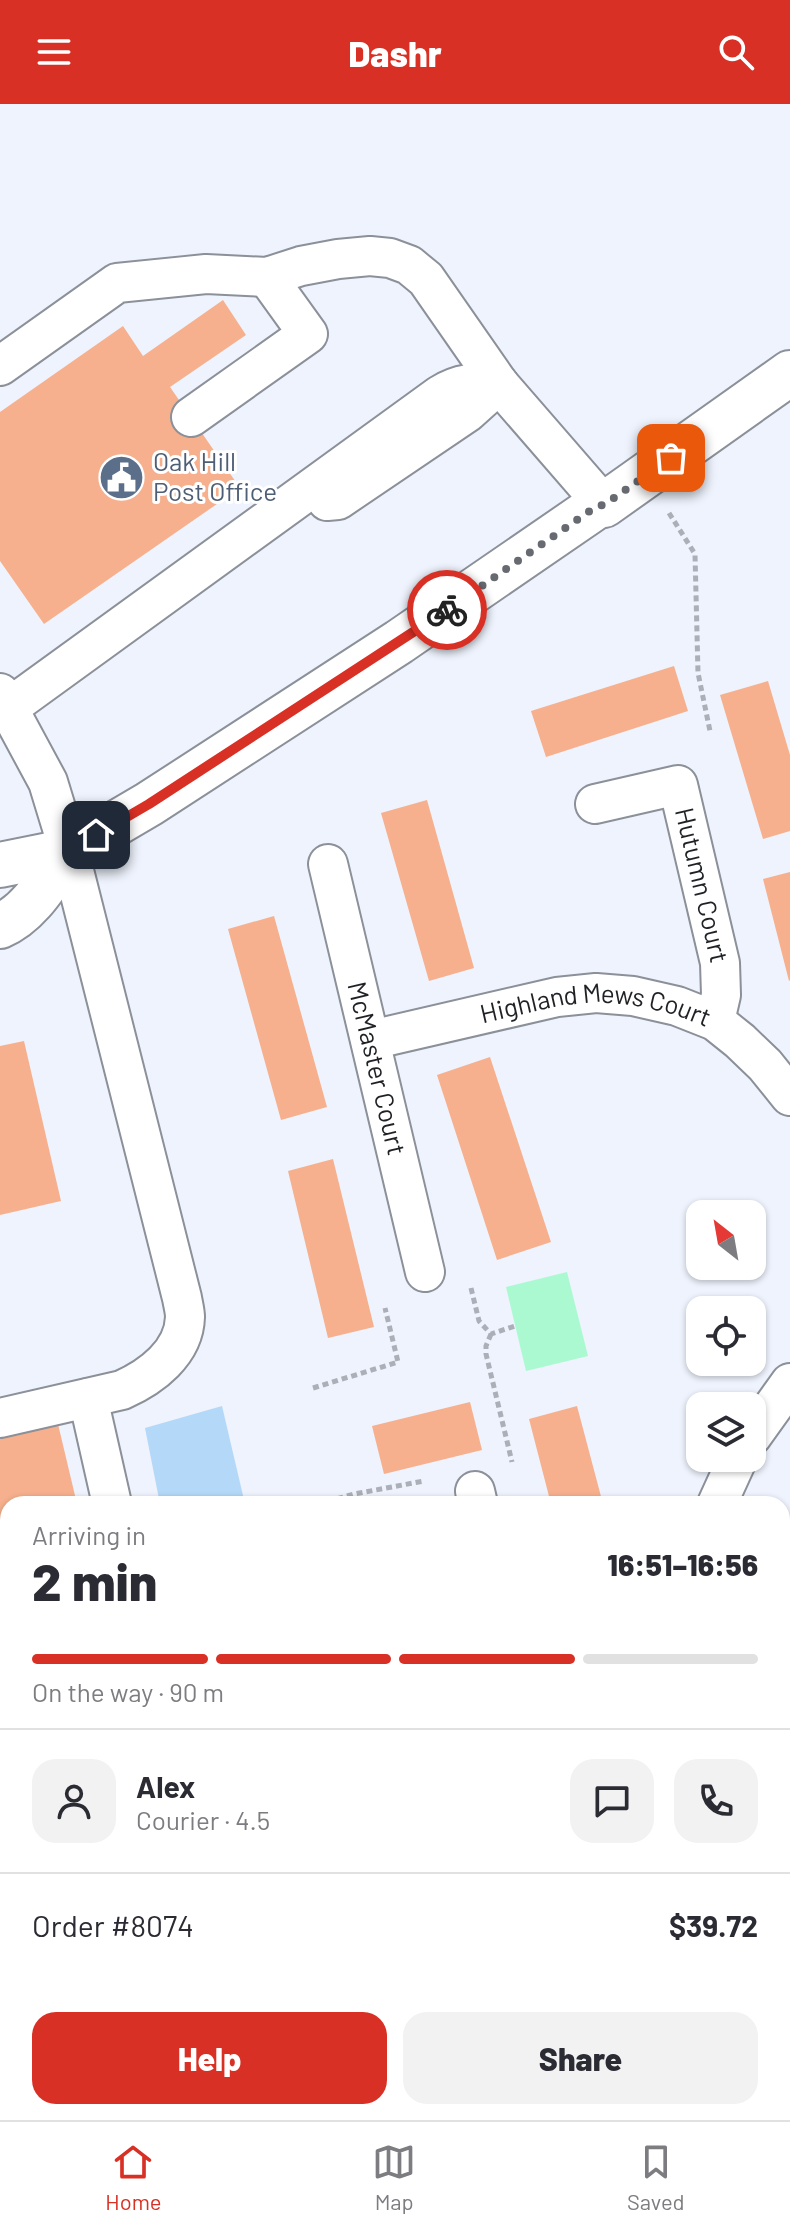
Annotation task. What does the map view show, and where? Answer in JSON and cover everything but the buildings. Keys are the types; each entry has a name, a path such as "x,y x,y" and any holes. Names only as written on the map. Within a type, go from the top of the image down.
{"main road":[{"path":"0,865 69,851 149,804 360,668 597,506 604,505 790,373"},
{"path":"0,926 14,920 30,904 69,851"}],"street":[{"path":"0,366 117,283 206,274 267,277 338,259 390,258 409,265 426,279 499,384 604,505"},
{"path":"191,417 308,334 267,277"},
{"path":"0,1418 122,1390 140,1382 173,1353 185,1318 69,851 48,782 3,705 289,504 338,500 468,412 499,384"},
{"name":"Hutumn Court","path":"595,804 678,785 720,963 721,995 715,1021"},
{"name":"McMaster Court","path":"328,864 425,1272"},
{"name":"Highland Mews Court","path":"371,1040 545,999 596,993 633,996 677,1006 715,1021 765,1065 790,1096"},
{"path":"766,1416 790,1383"},
{"path":"88,1398 110,1496"},
{"path":"721,1496 732,1472"}],"path":[{"path":"669,513 695,554 698,673 710,731"},
{"path":"471,1288 479,1321 491,1334"},
{"path":"313,1388 398,1362 385,1308"},
{"path":"512,1462 486,1346 491,1334 515,1326"},
{"path":"347,1496 424,1481"}],"green space":[{"path":"567,1272 588,1356 526,1371 506,1287"}],"water":[{"path":"222,1406 243,1496 158,1496 145,1428"}],"way so far":[{"path":"447,610 671,458"}],"place":[{"name":"Oak Hill Post Office","path":"122,477"}],"route":[{"path":"96,835 149,804 447,610"}]}
